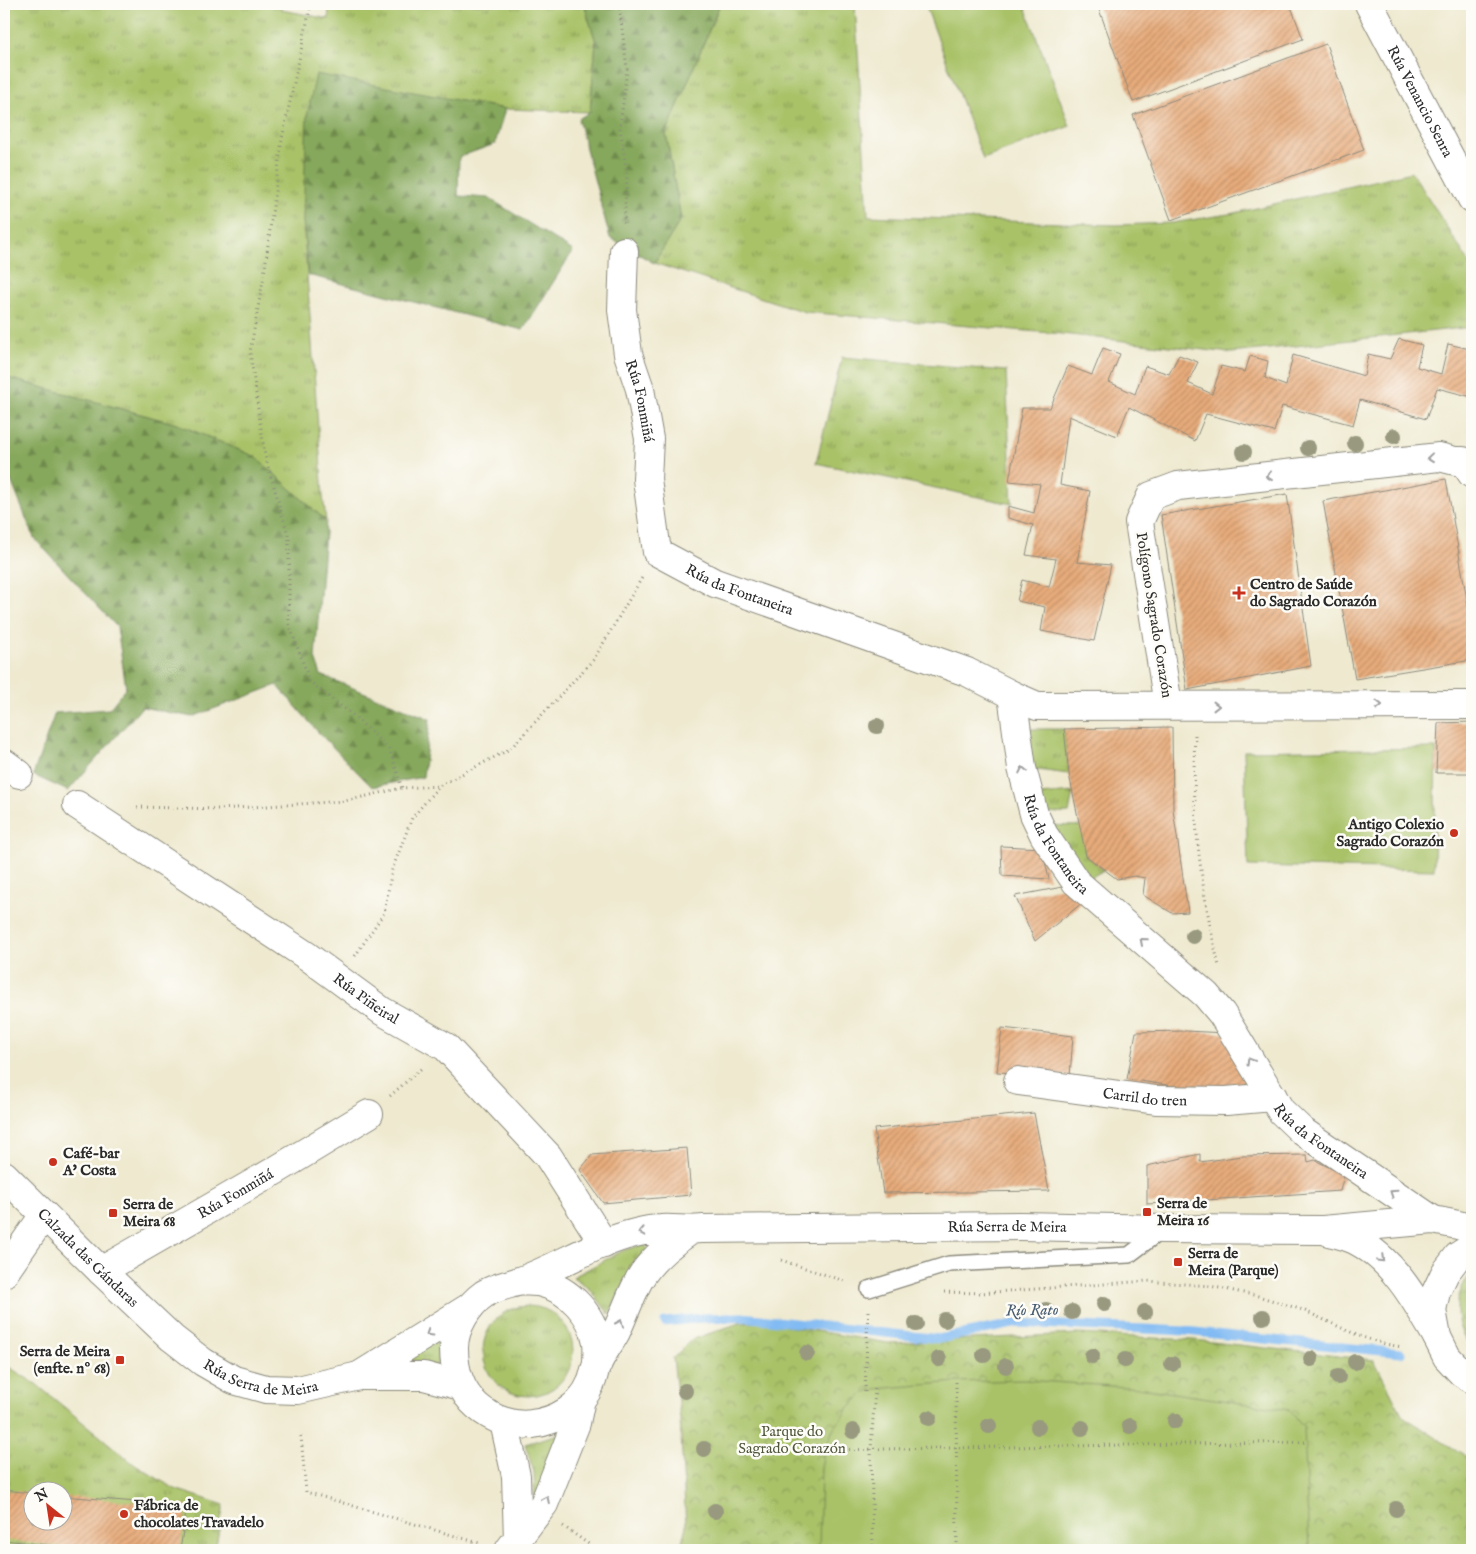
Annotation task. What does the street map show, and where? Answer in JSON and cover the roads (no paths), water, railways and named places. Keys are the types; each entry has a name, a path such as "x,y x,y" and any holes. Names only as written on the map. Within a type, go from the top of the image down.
{"street":[{"name":"Rúa Venancio Senra","path":"1369,4 1471,193"},
{"name":"Rúa Fonmiñá","path":"624,251 622,310 628,354 640,389 649,439 647,479 657,552"},
{"name":"Polígono Sagrado Corazón","path":"1472,474 1463,461 1455,461 1438,456 1178,486 1151,496 1139,522 1168,704 1472,705"},
{"name":"Rúa da Fontaneira","path":"657,552 716,583 967,672 1012,695 1022,768 1034,814 1044,835 1076,882 1206,995 1222,1014 1281,1111 1302,1131 1433,1220"},
{"path":"1012,695 1037,706 1168,704"},
{"name":"Rúa Piñeiral","path":"77,805 307,956 382,1010 446,1047 548,1156 604,1244"},
{"name":"Carril do tren","path":"1018,1081 1156,1100 1226,1101 1272,1097"},
{"name":"Rúa Fonmiñá","path":"101,1270 278,1169 369,1114"},
{"name":"Calzada das Gándaras","path":"4,1175 172,1338"},
{"path":"4,1273 44,1215"},
{"name":"Rúa Serra de Meira","path":"358,1376 470,1307 484,1294 604,1244 634,1233 661,1228 690,1231 702,1229 1020,1226 1323,1230 1433,1220 1472,1229"},
{"name":"Rúa Serra de Meira","path":"1323,1230 1354,1240 1376,1254 1405,1287 1447,1357 1462,1373 1472,1379"},
{"name":"Rúa Serra de Meira","path":"470,1307 459,1325 454,1346 455,1366 461,1386 472,1402 487,1414 504,1422 525,1425 546,1422 565,1413 581,1399 591,1384 597,1365 616,1332 640,1279 669,1245 690,1231"},
{"path":"1436,1337 1432,1310 1436,1292 1444,1272 1458,1256 1472,1247"},
{"name":"Rúa Serra de Meira","path":"519,1281 542,1283 562,1291 580,1306 592,1325 597,1343 597,1365"},
{"name":"Rúa Serra de Meira","path":"172,1338 203,1362 234,1380 266,1389 298,1390 358,1376 424,1376 461,1386"},
{"name":"Rúa Serra de Meira","path":"514,1544 544,1504 576,1423 581,1399"},
{"name":"Rúa Serra de Meira","path":"504,1422 516,1476 514,1544"}],"lane":[{"path":"869,1289 949,1264 1129,1255 1163,1229"}],"waterway":[{"name":"Río Rato","path":"665,1322 702,1318 742,1317 939,1339 1018,1323 1185,1331 1401,1353"}],"place":[{"name":"Centro de Saúde do Sagrado Corazón","path":"1239,593"},
{"name":"Antigo Colexio Sagrado Corazón","path":"1454,833"},
{"name":"Café-bar A' Costa","path":"53,1162"},
{"name":"Serra de Meira 16","path":"1147,1212"},
{"name":"Serra de Meira 68","path":"113,1213"},
{"name":"Serra de Meira (Parque)","path":"1178,1262"},
{"name":"Serra de Meira (enfte. nº 68)","path":"120,1360"},
{"name":"Fábrica de chocolates Travadelo","path":"124,1514"}],"park label":[{"name":"Parque do Sagrado Corazón","path":"792,1440"}]}
